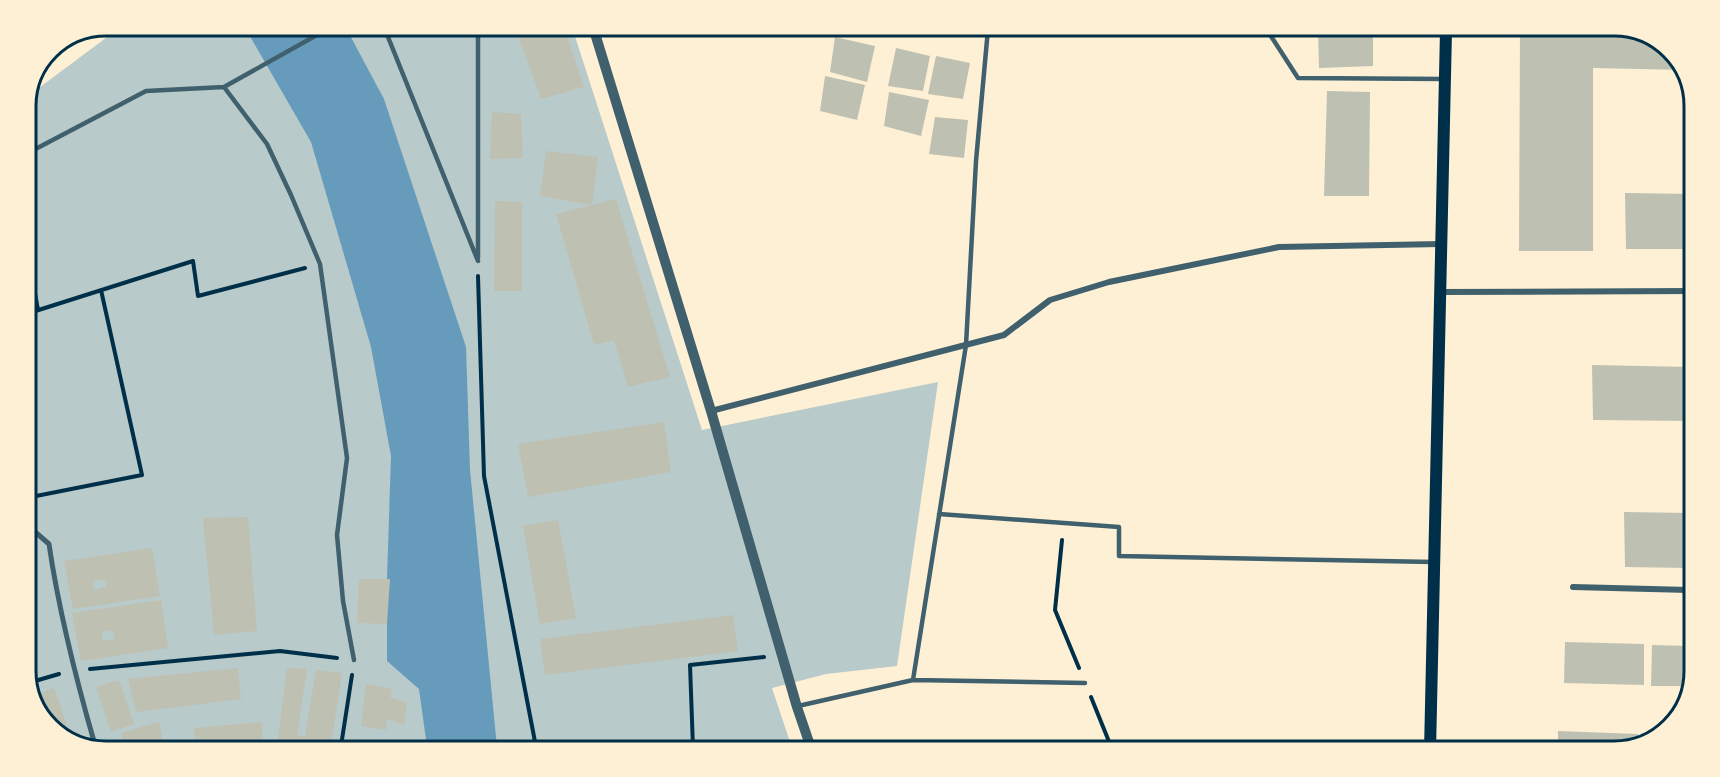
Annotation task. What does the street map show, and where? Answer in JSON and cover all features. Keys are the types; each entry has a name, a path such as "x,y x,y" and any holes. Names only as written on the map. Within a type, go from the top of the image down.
{"main road":[{"path":"1430,741 1446,36"}],"street":[{"path":"596,36 711,411 809,741"},
{"path":"711,411 1004,335 1050,300 1108,282 1279,247 1441,244"},
{"path":"1439,292 1684,291"},
{"path":"36,533 49,544 57,599 73,670 94,740"},
{"path":"1573,587 1684,590"}],"lane":[{"path":"36,149 146,91 224,87 316,36"},
{"path":"388,36 478,261"},
{"path":"478,36 478,261"},
{"path":"913,680 966,345 976,161 987,36"},
{"path":"1271,36 1298,78 1445,79"},
{"path":"224,87 267,144 320,264 347,458 337,535 343,601 354,660"},
{"path":"939,514 1119,528 1119,556 1434,562"},
{"path":"797,707 913,680 1085,683"}],"path":[{"path":"36,299 38,310 193,261 198,296 320,264"},
{"path":"478,261 484,476 535,741"},
{"path":"36,496 142,475 101,290"},
{"path":"1064,523 1055,610 1109,741"},
{"path":"37,681 73,670 280,651 354,660 342,741"},
{"path":"693,741 690,665 782,655"}],"shaded area":[{"path":"109,36 575,36 702,430 938,382 897,666 826,674 772,688 790,741 106,741 93,740 71,732 45,706 36,675 36,102 38,89"}],"water":[{"path":"250,36 350,36 384,99 466,347 470,470 496,741 426,741 419,689 387,661 391,456 371,347 311,142"}],"building":[{"path":"518,36 567,36 584,87 541,99"},
{"path":"1318,36 1373,36 1373,66 1319,68"},
{"path":"1520,36 1614,36 1627,37 1649,45 1667,60 1674,70 1593,68 1593,251 1519,251"},
{"path":"835,37 875,46 867,82 830,72"},
{"path":"896,48 930,56 923,91 888,86"},
{"path":"936,56 970,63 963,99 928,94"},
{"path":"825,76 865,85 857,120 820,111"},
{"path":"1327,91 1370,92 1369,196 1324,196"},
{"path":"889,92 929,100 921,136 884,126"},
{"path":"492,112 521,114 523,158 490,159"},
{"path":"935,117 968,120 964,158 929,154"},
{"path":"546,151 598,157 592,205 540,196"},
{"path":"1625,193 1684,194 1684,249 1626,249"},
{"path":"616,199 670,377 628,387 614,340 594,345 556,214"},
{"path":"495,201 522,202 522,291 494,291"},
{"path":"1592,365 1684,367 1684,421 1593,420"},
{"path":"664,422 671,472 528,497 518,444"},
{"path":"1624,512 1684,513 1684,568 1625,567"},
{"path":"248,517 257,631 214,635 203,518"},
{"path":"558,520 576,618 540,624 523,526"},
{"path":"152,548 160,596 73,609 64,561","holes":["105,579 106,587 94,590 93,581"]},
{"path":"359,579 390,579 387,624 357,623"},
{"path":"161,600 168,648 81,661 72,613","holes":["113,630 115,639 103,641 102,632"]},
{"path":"733,615 738,651 545,675 540,639"},
{"path":"1565,642 1644,644 1644,685 1564,683"},
{"path":"1652,645 1684,646 1682,686 1651,686"},
{"path":"238,668 241,699 136,712 128,679"},
{"path":"287,668 307,669 297,735 305,736 316,670 342,673 332,741 278,741"},
{"path":"119,680 134,724 111,732 96,687"},
{"path":"366,684 392,689 390,698 407,702 404,725 387,719 386,730 361,726"},
{"path":"54,688 69,730 45,706 40,693"},
{"path":"159,722 163,741 123,741 121,733"},
{"path":"262,722 263,741 195,741 194,728"},
{"path":"1558,731 1638,734 1638,736 1627,740 1558,741"}]}
